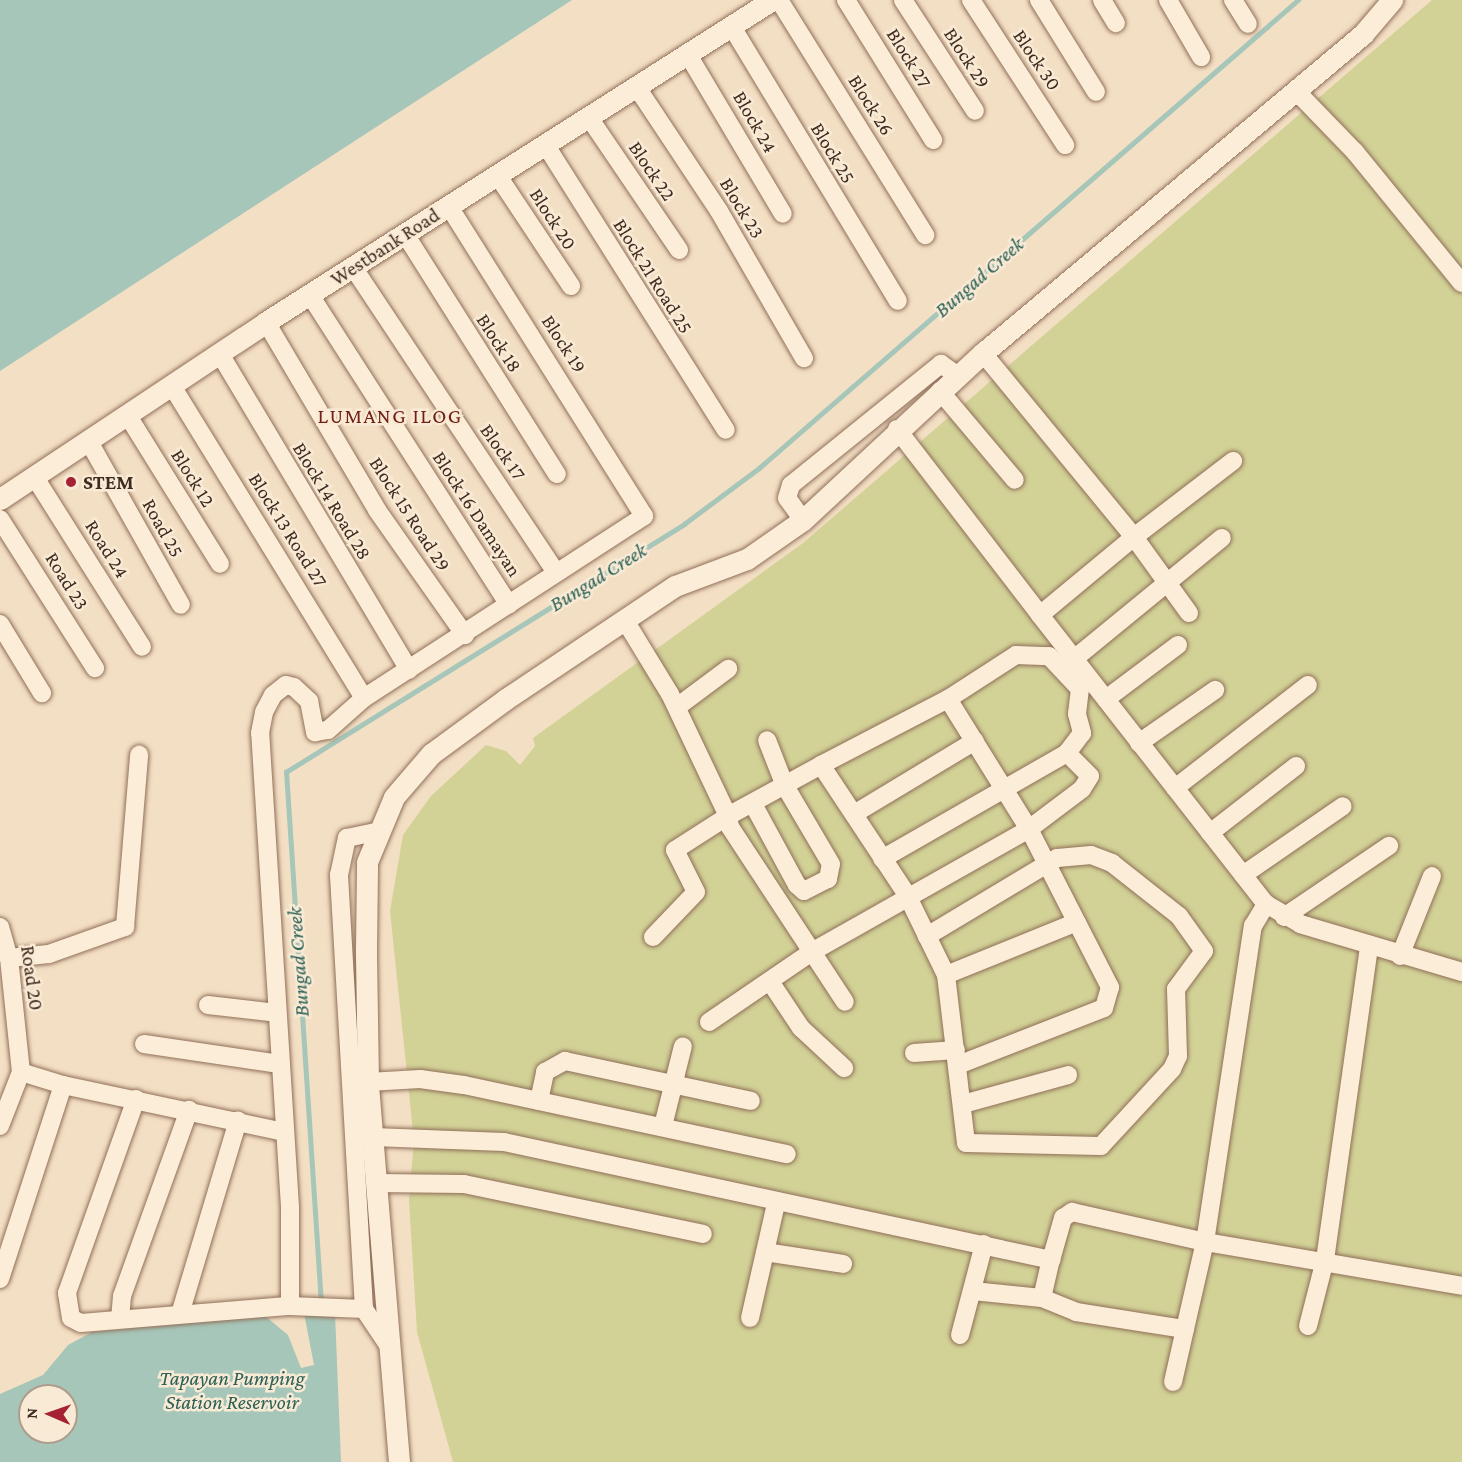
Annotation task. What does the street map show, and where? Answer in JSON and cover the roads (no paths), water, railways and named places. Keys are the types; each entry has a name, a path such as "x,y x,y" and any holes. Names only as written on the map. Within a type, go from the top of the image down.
{"street":[{"name":"Westbank Road","path":"0,499 128,416 266,322 772,0"},
{"name":"Block 26","path":"779,0 925,235"},
{"name":"Block 27","path":"846,0 933,140"},
{"name":"Block 29","path":"903,0 975,111"},
{"name":"Block 30","path":"971,0 1065,145"},
{"path":"1039,0 1096,92"},
{"path":"1102,0 1116,23"},
{"path":"1168,0 1201,57"},
{"path":"1233,0 1248,24"},
{"path":"399,1462 368,1082 367,862 375,832 409,774 431,754 626,622 675,586 747,559 804,519 897,429 983,353 1363,34 1392,0"},
{"name":"Block 25","path":"732,27 898,301"},
{"name":"Block 24","path":"687,53 783,214"},
{"name":"Block 23","path":"636,86 719,211 804,358"},
{"path":"1296,91 1355,152 1462,282"},
{"name":"Block 22","path":"588,116 679,250"},
{"name":"Block 21 Road 25","path":"545,144 726,430"},
{"name":"Block 20","path":"498,176 571,286"},
{"name":"Block 19","path":"449,206 642,505 642,521 556,572"},
{"name":"Block 18","path":"405,234 557,474"},
{"name":"Block 17","path":"353,267 556,572"},
{"name":"Block 16 Damayan","path":"310,295 510,605"},
{"name":"Block 15 Road 29","path":"266,322 377,510 465,635"},
{"path":"983,353 1169,581 1189,613"},
{"name":"Block 14 Road 28","path":"220,354 409,670"},
{"path":"804,519 787,498 791,485 941,364 958,376"},
{"name":"Block 13 Road 27","path":"172,386 364,698"},
{"path":"940,391 1015,480"},
{"name":"Block 12","path":"128,416 220,564"},
{"path":"897,429 1266,904 1284,917 1369,948 1462,971"},
{"name":"Road 25","path":"88,441 181,605"},
{"path":"1040,615 1134,537 1233,461"},
{"name":"Road 24","path":"34,476 142,646"},
{"name":"Road 23","path":"0,519 95,668"},
{"path":"1074,659 1222,538"},
{"path":"296,1307 260,734 264,712 273,695 286,685 294,687 309,701 319,734 364,698 465,635 556,572"},
{"path":"626,622 677,707 728,816 730,827 845,1002"},
{"path":"0,624 42,693"},
{"path":"1106,699 1178,645"},
{"path":"653,937 696,892 675,850 728,816 948,699 1016,655 1049,656 1080,689 1077,714 1082,733 1066,753 882,860"},
{"path":"677,707 728,669"},
{"path":"1175,788 1308,685"},
{"path":"1139,743 1215,690"},
{"path":"914,1053 957,1058 1104,1008 1110,987 1029,829 948,699"},
{"path":"753,804 797,885 804,891 828,879 831,864 785,786 767,740"},
{"path":"854,814 975,741"},
{"path":"709,1022 771,983 810,952 907,895 1029,829 1088,784 1090,776 1066,753"},
{"path":"9,958 41,956 125,927 139,755"},
{"path":"821,765 907,895 946,975 966,1143 1093,1148 1113,1139 1178,1056 1176,989 1200,962 1204,951 1179,916 1112,862 1068,854 927,936"},
{"path":"1210,833 1296,766"},
{"path":"1243,875 1343,806"},
{"path":"375,832 347,838 339,875 356,1308 390,1348"},
{"path":"1284,917 1389,846"},
{"path":"1400,956 1432,876"},
{"path":"1173,1382 1205,1242 1253,926 1266,904"},
{"path":"946,975 1077,922"},
{"name":"Road 20","path":"0,927 9,958 21,1072"},
{"path":"1308,1326 1325,1260 1369,948"},
{"path":"771,983 801,1028 844,1068"},
{"path":"208,1005 277,1014"},
{"path":"144,1044 280,1064"},
{"path":"663,1126 683,1046"},
{"path":"539,1101 544,1072 556,1062 674,1083 751,1101"},
{"path":"0,1126 21,1072 63,1084 284,1132"},
{"path":"963,1104 1068,1075"},
{"path":"368,1082 420,1079 663,1126 787,1154"},
{"path":"0,1279 63,1084"},
{"path":"136,1099 67,1293 71,1318 81,1323 296,1307 356,1308"},
{"path":"120,1319 122,1296 189,1110"},
{"path":"180,1314 238,1121"},
{"path":"372,1137 504,1142 776,1204 984,1244 1051,1260"},
{"path":"376,1183 464,1184 703,1234"},
{"path":"750,1318 776,1204"},
{"path":"1042,1298 1063,1218 1072,1212 1205,1242 1325,1260 1462,1286"},
{"path":"960,1335 984,1244"},
{"path":"765,1252 843,1264"},
{"path":"973,1291 1042,1298 1076,1312 1185,1329"}],"water":[{"path":"0,0 572,0 0,371"},
{"name":"Tapayan Pumping Station Reservoir","path":"304,1313 335,1313 341,1462 0,1462 0,1394 18,1386 18,1444 78,1444 78,1384 23,1384 43,1375 68,1345 92,1332 264,1315 288,1335 301,1368 314,1365"}],"waterway":[{"name":"Bungad Creek","path":"321,1304 286,772 684,524 759,468 1298,0"}],"place":[{"name":"STEM","path":"71,482"}],"district":[{"name":"LUMANG ILOG","path":"390,416"}]}
